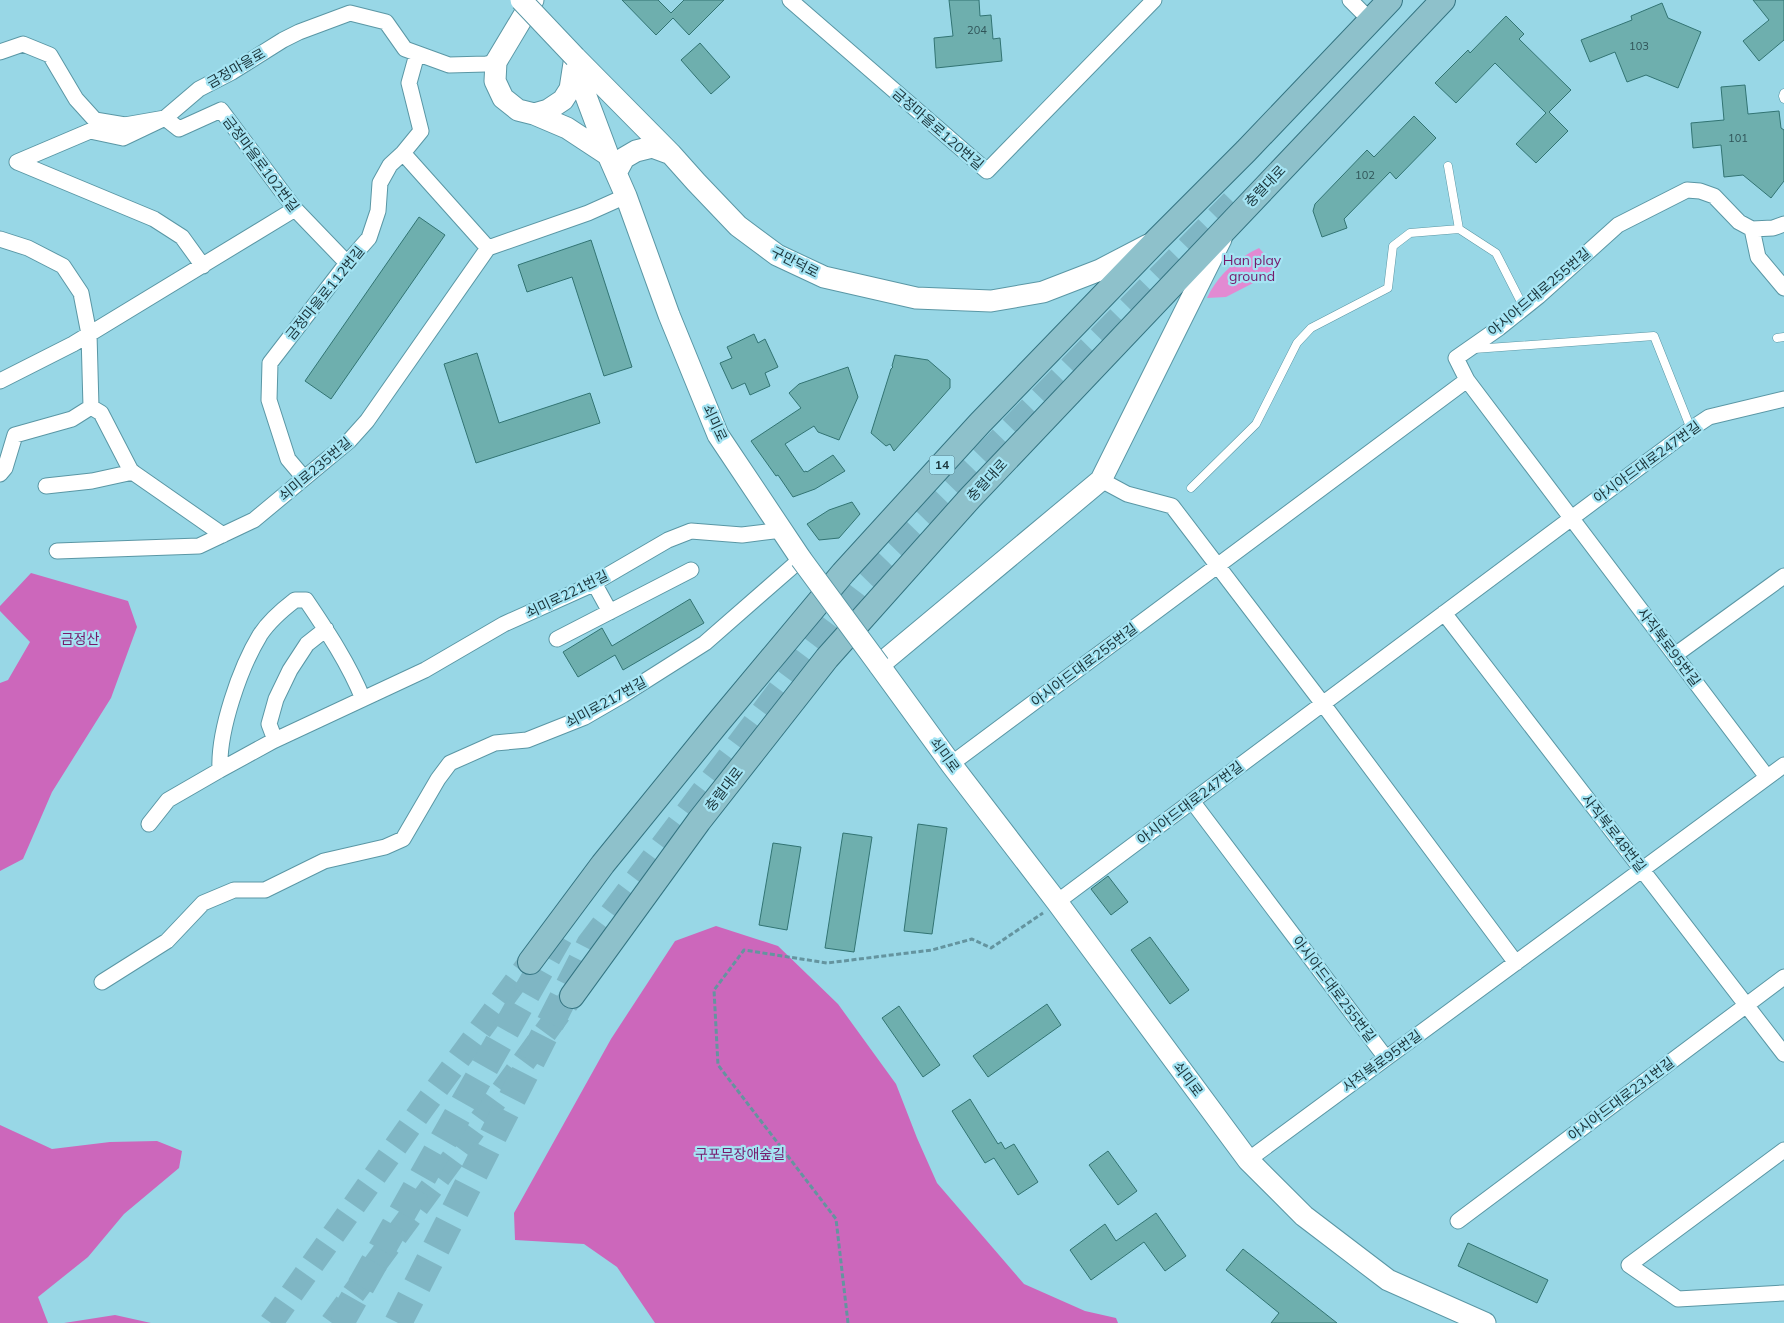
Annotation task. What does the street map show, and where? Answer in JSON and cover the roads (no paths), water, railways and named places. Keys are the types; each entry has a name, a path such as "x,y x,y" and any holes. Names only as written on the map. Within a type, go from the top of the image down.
{"main road":[{"name":"구만덕로","path":"521,0 575,58 671,154 738,226 777,256 824,276 916,298 991,301 1043,292 1100,270 1157,240"},
{"path":"533,0 496,62 495,81 503,98 518,110 534,114 568,128 612,164 636,151 652,147 671,154"},
{"name":"14","path":"530,962 603,864 843,573 980,423 1246,151 1390,0"},
{"name":"충렬대로","path":"572,996 699,821 827,658 970,498 1443,0"},
{"path":"534,114 548,110 563,100 570,89 575,58"},
{"name":"쇠미로","path":"575,58 584,91 626,196 669,315 718,435 801,559 951,764 1057,902 1248,1160 1304,1216 1388,1280 1485,1323"},
{"path":"879,666 1101,480 1226,227"}],"street":[{"name":"금정마을로120번길","path":"790,0 987,171 1154,0"},
{"path":"1350,0 1370,20"},
{"name":"금정마을로","path":"203,266 182,237 154,219 17,162 90,131 123,138 165,118 199,89 232,72 283,40 350,13 386,22 406,49 449,65 496,62"},
{"path":"0,52 23,44 50,56 76,99 95,120 125,125 165,118"},
{"name":"금정마을로112번길","path":"304,478 288,459 269,400 270,363 347,263 369,238 378,211 380,183 390,165 403,153 421,131 409,83 417,54"},
{"name":"금정마을로102번길","path":"165,118 179,129 221,110 295,208 347,263"},
{"path":"403,153 488,248 588,213 626,196"},
{"name":"아시아드대로255번길","path":"951,764 1467,380 1456,358 1524,308 1618,225 1686,190 1700,191 1714,196 1739,222 1752,229"},
{"path":"0,381 73,344 295,208"},
{"path":"1784,224 1773,228 1752,229 1758,257 1784,288"},
{"path":"0,239 28,248 63,266 81,293 89,334 91,407"},
{"name":"쇠미로235번길","path":"57,551 199,546 254,520 349,441 367,421 488,248"},
{"path":"1467,380 1571,518"},
{"name":"아시아드대로247번길","path":"1057,902 1691,429 1709,417 1784,399"},
{"path":"91,407 101,413 133,472 223,535"},
{"path":"0,474 5,468 16,435 72,420 91,407"},
{"path":"46,486 92,481 133,472"},
{"path":"1101,480 1128,494 1172,506 1516,962"},
{"name":"사직북로95번길","path":"1571,518 1767,777"},
{"name":"쇠미로221번길","path":"149,824 168,800 220,770 275,740 425,670 504,624 593,582 668,540 690,531 742,535 782,530"},
{"name":"쇠미로217번길","path":"102,982 167,941 203,903 234,890 265,890 324,861 385,848 404,839 438,778 450,763 495,743 527,740 585,717 623,695 706,643 801,559"},
{"path":"557,639 691,570"},
{"path":"1675,655 1784,576"},
{"path":"593,582 610,612"},
{"path":"220,770 219,753 240,674 261,634 277,614 295,600 306,600 326,629 358,686 363,699"},
{"name":"사직북로48번길","path":"1444,613 1784,1054"},
{"path":"275,740 269,724 276,699 290,670 307,644 326,629"},
{"name":"사직북로95번길","path":"1248,1160 1784,765"},
{"name":"아시아드대로255번길","path":"1192,801 1386,1058"},
{"name":"아시아드대로231번길","path":"1458,1221 1784,978"},
{"path":"1784,1150 1629,1265 1678,1299 1784,1293"}],"lane":[{"path":"1784,93 1782,96 1784,99"},
{"path":"1448,166 1459,229"},
{"path":"1191,488 1256,424 1297,343 1311,328 1388,288 1393,246 1410,233 1459,229 1496,253 1524,308"},
{"path":"1469,349 1654,336 1691,429"}],"tunnel":[{"path":"398,1323 590,945 862,583 1234,203"},
{"path":"340,1323 559,936"},
{"path":"271,1323 422,1109 530,962"},
{"path":"332,1323 572,996"}],"park label":[{"name":"Han play ground","path":"1252,268"},
{"name":"금정산","path":"80,639"},
{"name":"구포무장애숲길","path":"740,1154"}]}
